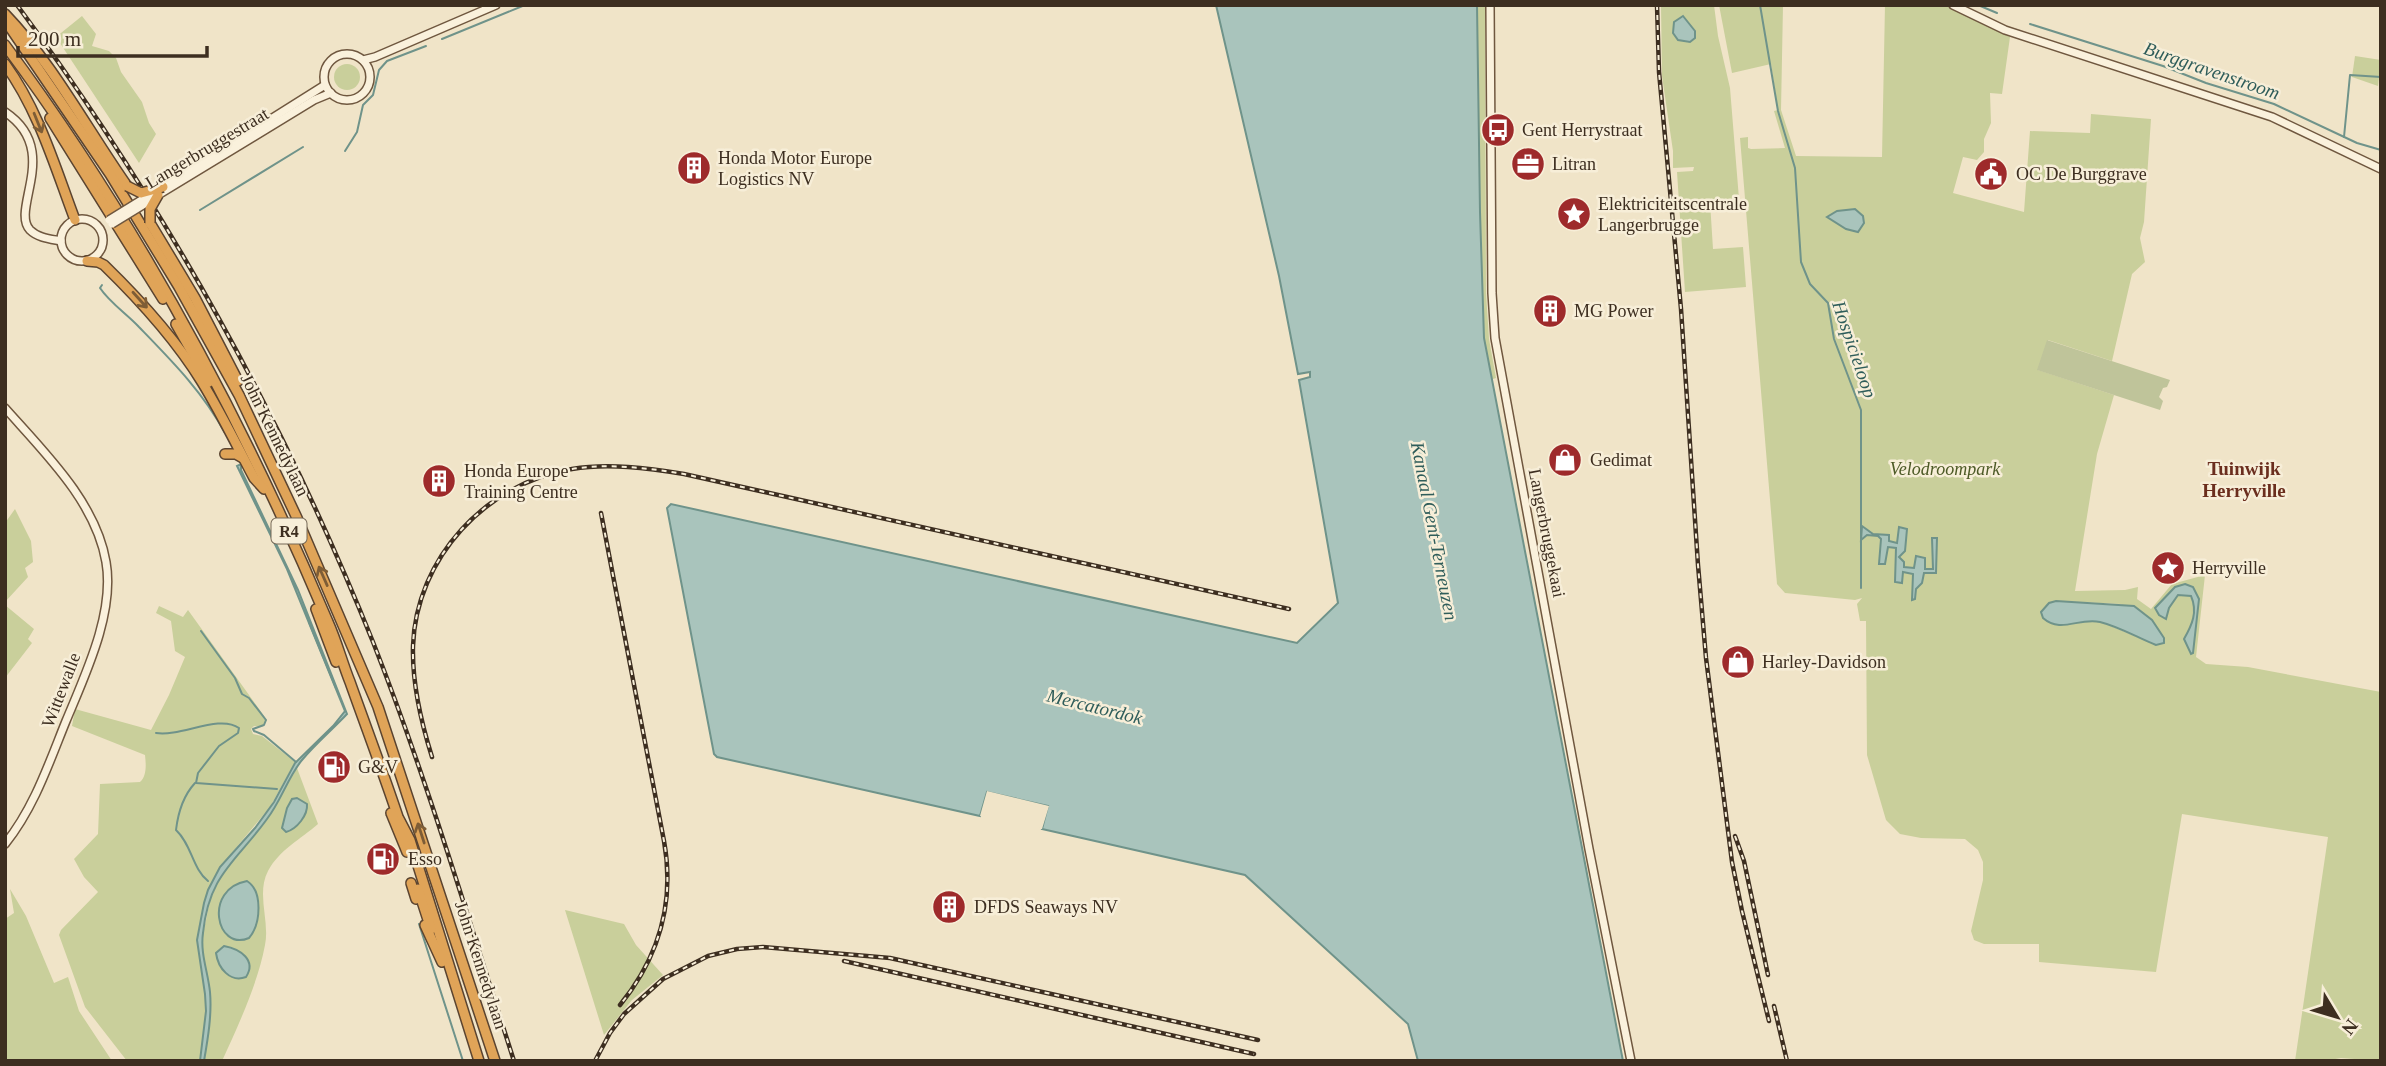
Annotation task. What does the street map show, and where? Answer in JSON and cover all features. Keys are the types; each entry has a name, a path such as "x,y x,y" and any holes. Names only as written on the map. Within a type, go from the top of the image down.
{"highway":[{"path":"5,13 53,75 127,186 141,193 163,190"},
{"name":"John Kennedylaan","path":"5,20 110,174 179,287 239,396 297,517 378,707 495,1061"},
{"name":"John Kennedylaan","path":"5,45 69,135 139,246 208,368 266,482 329,624 398,817 410,840 476,1061"},
{"name":"John Kennedylaan","path":"5,53 70,150 159,293 228,416 264,489 327,635 395,825 407,850 476,1061"},
{"path":"5,64 35,115 75,220"},
{"path":"163,190 150,209 150,223 195,298 239,384 288,491 297,517"},
{"path":"87,261 104,265 139,299 165,330 201,380 254,478 264,489"},
{"path":"233,438 232,446 225,454 236,454 244,459"},
{"path":"411,883 442,961"}],"main road":[{"name":"Langerbruggestraat","path":"163,190 325,85 325,71 332,59 341,54 351,54 363,60 496,5"},
{"name":"Langerbruggekaai","path":"1490,5 1492,293 1495,338 1588,849 1631,1061"},
{"path":"1953,5 2005,30 2272,117 2381,169"},
{"name":"Langerbruggestraat","path":"87,261 102,247 102,234 111,222 163,190 314,100 331,93 344,100 358,97 368,87 370,73 377,62 394,48"},
{"path":"363,60 370,73"},
{"path":"325,85 331,93"},
{"path":"5,112 21,124 31,150 33,168 25,212 26,225 37,235 61,241"},
{"name":"Langerbruggestraat","path":"75,220 86,219 96,224 111,222"},
{"path":"75,220 64,228 61,241 64,252 69,257 87,261"},
{"path":"96,224 102,234"},
{"name":"Wittewalle","path":"5,408 72,488 100,537 107,564 103,617 80,687 30,806 5,844"}],"green space":[{"path":"1477,5 1485,5 1486,293 1489,339 1496,378 1490,380 1484,338"},
{"path":"1661,5 1714,5 1730,88 1739,199 1710,202 1713,249 1743,247 1746,287 1685,292 1677,172 1693,171 1694,167 1673,168 1662,76"},
{"name":"Velodroompark","path":"1719,5 1783,5 1781,110 1796,156 1882,157 1885,5 1944,5 2010,37 2002,94 1990,93 1991,123 1984,139 1984,152 1977,160 1963,157 1953,193 2024,212 2030,131 2090,133 2091,114 2151,119 2144,222 2140,238 2145,262 2132,274 2112,361 2048,340 2038,370 2114,395 2097,454 2075,591 2125,590 2138,587 2137,599 2151,609 2172,584 2205,575 2196,657 2206,664 2248,667 2381,692 2381,1061 2341,1058 2295,1061 2328,837 2182,814 2156,972 2039,962 2039,944 1984,944 1974,940 1971,931 1983,880 1983,862 1978,850 1965,839 1921,838 1900,834 1886,820 1867,755 1866,621 1860,621 1857,604 1862,598 1855,600 1785,593 1777,584 1740,138 1748,137 1748,148 1751,149 1785,148 1774,111 1778,110 1771,64 1732,73","holes":["2185,584 2199,599 2192,654 2184,639 2193,618 2194,608 2190,596 2178,595 2169,608 2155,608 2175,587","2057,601 2121,604 2156,645 2099,621 2083,622"]},
{"path":"82,16 96,34 92,46 109,51 116,58 121,72 142,102 156,134 139,163 56,37"},
{"path":"2355,56 2381,60 2378,86 2352,77"},
{"path":"347,64 356,68 360,77 356,86 347,90 338,86 334,77 338,68"},
{"path":"2047,340 2170,380 2159,397 2163,401 2160,410 2037,370"},
{"path":"15,509 31,541 33,562 25,568 28,577 5,602 5,523"},
{"path":"5,605 34,629 28,639 32,643 5,678"},
{"path":"159,606 183,617 188,610 267,720 262,727 254,726 251,729 253,734 262,736 295,762 270,807 220,867 204,903 197,940 206,1011 200,1061 127,1061 85,1007 59,935 98,892 84,877 74,859 98,834 100,784 140,782 146,770 145,755 72,726 75,709 151,730 185,657 175,651 171,621 156,613"},
{"path":"297,768 318,824 284,851 268,871 263,889 266,936 258,974 222,1061 204,1061 210,992 203,953 203,934 210,901 221,874 266,821","holes":["244,882 255,888 257,914 223,899 229,891"]},
{"path":"10,889 26,916 54,983 68,977 79,1011 112,1061 5,1061 5,919 14,913"},
{"path":"565,910 624,924 636,945 663,975 632,1000 604,1035"}],"water":[{"path":"1216,5 1477,5 1484,338 1623,1061 1418,1061 1408,1024 1245,875 1042,829 1048,806 987,792 980,816 717,757 714,754 667,508 671,504 1297,643 1338,603 1299,380 1310,377 1310,372 1298,374 1279,276"},
{"path":"1683,16 1695,31 1695,38 1690,42 1678,40 1673,33 1674,22"},
{"path":"1855,209 1863,216 1864,223 1858,232 1846,229 1827,217 1837,211"},
{"path":"241,464 241,470 298,590 347,714 302,760 272,812 226,870 211,896 202,940 210,992 210,1017 204,1061 200,1061 206,1011 197,940 208,890 220,867 274,802 295,763 345,711 287,569 237,466"},
{"path":"1862,526 1873,534 1889,535 1889,541 1897,543 1899,527 1907,529 1905,551 1899,557 1904,562 1904,567 1914,568 1916,556 1925,558 1925,569 1933,569 1932,538 1937,538 1936,573 1924,573 1922,583 1916,589 1915,599 1912,600 1913,574 1903,572 1902,583 1895,582 1896,548 1888,547 1885,564 1879,564 1881,539 1867,535 1861,540"},
{"path":"2185,584 2193,587 2199,599 2191,654 2184,639 2193,618 2191,596 2178,595 2169,608 2166,619 2159,615 2155,608 2175,587"},
{"path":"2056,601 2134,606 2152,620 2164,638 2164,643 2156,645 2100,622 2063,625 2050,623 2043,618 2041,612 2049,603"},
{"path":"297,798 307,804 306,813 298,825 286,832 282,828 287,808 292,799"},
{"path":"247,881 256,892 258,916 249,938 238,940 229,936 222,928 220,906 224,895 233,886"},
{"path":"224,946 245,956 249,965 246,977 235,978 222,969 216,953"}],"pier":[{"path":"987,791 1049,806 1042,829 1039,829 1044,808 989,796 984,817 980,816"}],"waterway":[{"path":"442,39 525,5"},
{"name":"Hospicieloop","path":"1760,5 1778,111 1795,168 1801,262 1810,284 1828,303 1834,339 1861,410 1861,588"},
{"name":"Burggravenstroom","path":"1978,5 1997,13"},
{"name":"Burggravenstroom","path":"2030,24 2274,104 2357,143 2381,150"},
{"path":"345,151 357,132 363,105 373,95 379,70 387,61 426,46"},
{"path":"2344,137 2350,75 2381,77"},
{"path":"200,210 303,147"},
{"path":"102,285 100,288 109,299 186,377 225,433"},
{"path":"309,622 336,688"},
{"path":"201,631 235,678 242,694 249,698 266,720 264,725 253,729 254,731 264,735 296,762"},
{"path":"156,733 177,732 211,724 231,724 239,728 238,733 219,746 198,773 196,783 277,789"},
{"path":"195,783 182,805 176,830 186,842 198,870 208,881"},
{"path":"419,924 463,1061"}],"railway":[{"path":"17,5 121,155 169,233 259,393 299,475 338,558 393,694 447,850 514,1061"},
{"path":"1657,5 1659,72 1681,309 1706,658 1732,862 1769,1021"},
{"path":"432,757 418,702 413,660 417,614 427,583 442,555 461,530 485,508 511,490 541,477 572,469 614,466 684,474 1289,609"},
{"path":"601,513 667,864 661,928 645,968 620,1005"},
{"path":"1735,836 1744,861 1768,975"},
{"path":"595,1061 624,1014 663,979 708,956 737,949 763,947 890,958 1258,1040"},
{"path":"844,961 1254,1054"},
{"path":"1774,1006 1787,1061"}],"place":[{"name":"Gent Herrystraat","path":"1498,130"},
{"name":"Litran","path":"1528,164"},
{"name":"Honda Motor Europe Logistics NV","path":"694,168"},
{"name":"OC De Burggrave","path":"1991,174"},
{"name":"Elektriciteitscentrale Langerbrugge","path":"1574,214"},
{"name":"MG Power","path":"1550,311"},
{"name":"Gedimat","path":"1565,460"},
{"name":"Honda Europe Training Centre","path":"439,481"},
{"name":"Herryville","path":"2168,568"},
{"name":"Harley-Davidson","path":"1738,662"},
{"name":"G&V","path":"334,767"},
{"name":"Esso","path":"383,859"},
{"name":"DFDS Seaways NV","path":"949,907"}],"district":[{"name":"Tuinwijk Herryville","path":"2244,479"}],"water label":[{"name":"Kanaal Gent-Terneuzen","path":"1435,531"},
{"name":"Mercatordok","path":"1095,706"}]}
